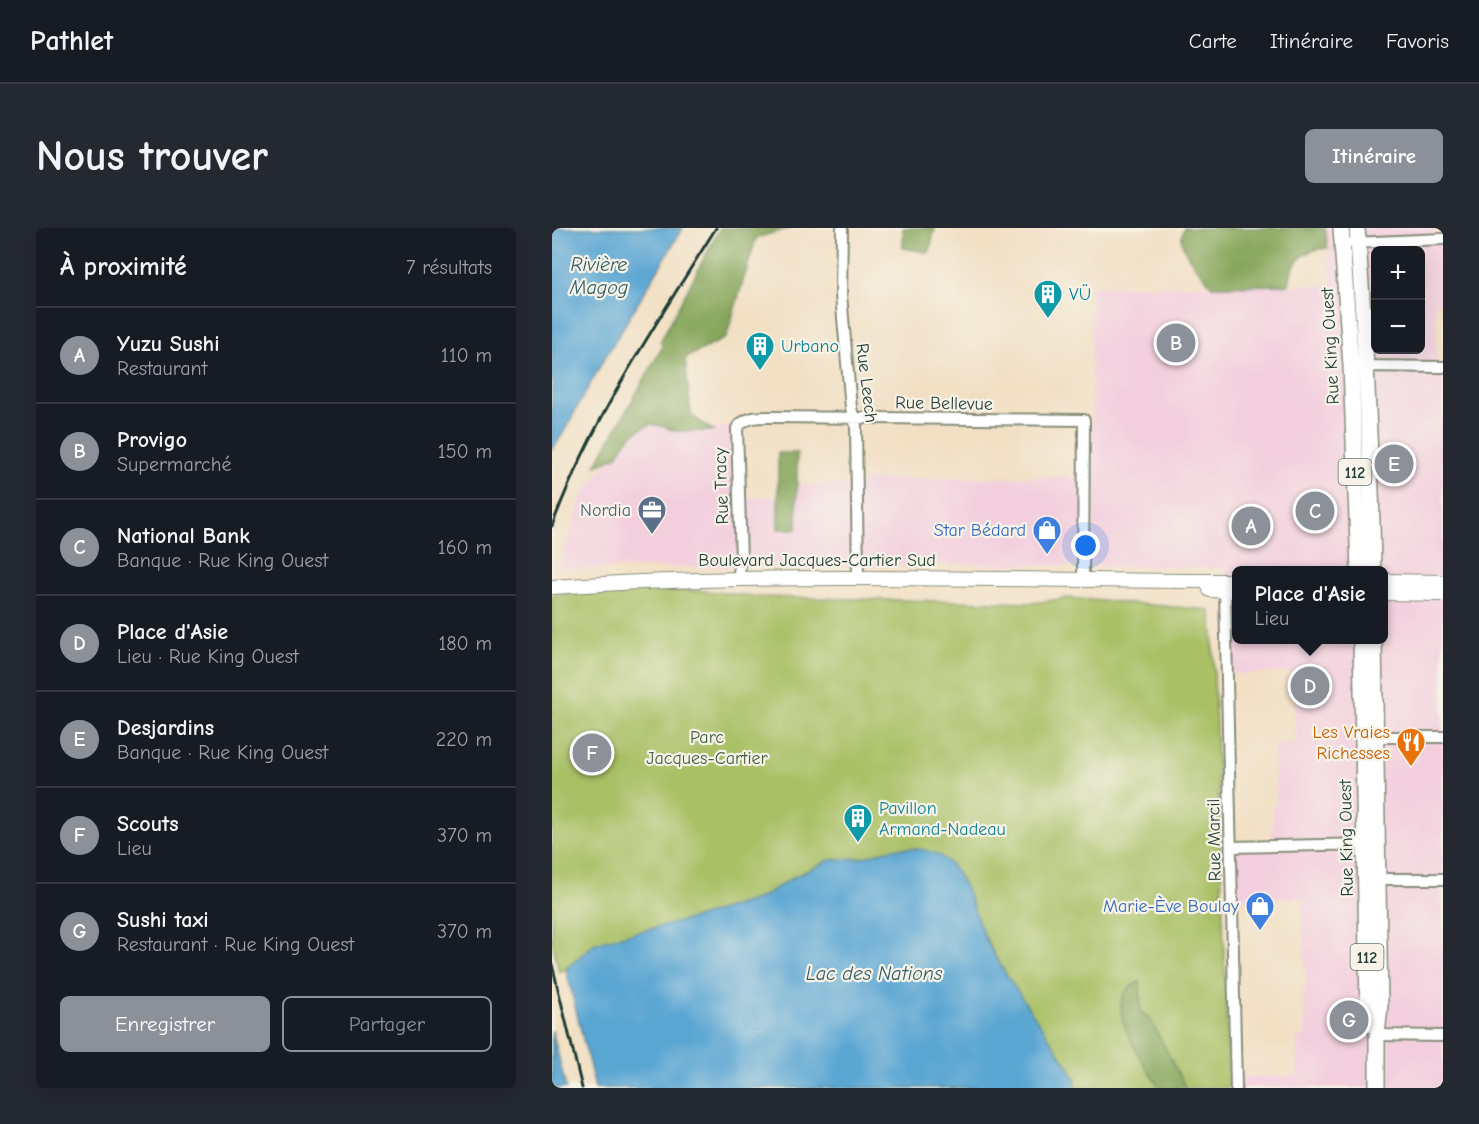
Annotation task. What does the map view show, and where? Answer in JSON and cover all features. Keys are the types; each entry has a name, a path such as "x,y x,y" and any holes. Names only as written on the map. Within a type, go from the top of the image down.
{"main road":[{"name":"Rue King Ouest","path":"1341,228 1353,238 1367,366 1373,566"},
{"name":"Rue King Ouest","path":"1353,238 1351,366 1359,566"},
{"name":"Boulevard Jacques-Cartier Sud","path":"554,587 738,579 1232,581"},
{"name":"Boulevard Jacques-Cartier Sud","path":"1083,580 1103,588 1231,591"},
{"path":"1388,581 1443,582"},
{"path":"1388,593 1443,594"},
{"name":"Rue King Ouest","path":"1361,644 1372,844"},
{"name":"Rue King Ouest","path":"1374,644 1376,737 1372,879 1380,1006 1377,1035 1377,1088"}],"street":[{"name":"Rue Leech","path":"842,228 841,295 853,418 856,426 858,578"},
{"path":"1353,238 1443,239"},
{"path":"1351,366 1443,367"},
{"name":"Rue Bellevue","path":"737,428 741,422 754,418 1084,420 1083,580"},
{"name":"Rue Tracy","path":"737,428 741,560 738,579"},
{"name":"Rue Marcil","path":"1231,591 1231,847 1236,1088"},
{"path":"1376,737 1443,737"},
{"path":"1231,847 1372,844"},
{"path":"1372,879 1443,879"},
{"path":"1377,1035 1443,1036"}],"shaded area":[{"path":"1325,228 1432,228 1433,239 1443,239 1443,303 1435,304 1437,367 1443,367 1443,1088 1236,1088 1236,1077 1298,1076 1297,1038 1305,1037 1304,987 1306,986 1302,898 1232,899 1231,847 1273,845 1272,805 1276,805 1274,744 1296,743 1294,672 1226,674 1225,568 960,564 558,569 584,492 633,427 651,423 737,428 738,498 778,497 778,484 863,485 863,480 1092,476 1091,286 1332,285"}],"green space":[{"path":"720,228 790,228 756,238 726,338 685,358 691,415 714,431 676,431 651,424 637,431 627,440 616,457 595,466 663,346 660,342"},
{"path":"903,228 935,228 929,253 903,248"},
{"path":"1184,228 1325,228 1328,248 1312,251 1300,258 1290,277 1289,285 1212,286 1185,251 1182,243"},
{"path":"778,453 797,453 797,529 778,529"},
{"name":"Parc Jacques-Cartier","path":"648,590 707,591 761,597 1034,603 1068,598 1209,610 1212,618 1229,1088 1076,1088 1075,1079 1068,1066 1013,985 988,943 969,898 888,850 861,858 830,860 794,877 760,898 699,917 594,944 566,969 559,972 552,941 552,595"},
{"path":"1140,981 1141,1012 1150,1019 1186,1088 1160,1088 1130,1039 1121,1012 1122,999 1128,989"}],"water":[{"name":"Rivière Magog","path":"552,228 683,228 552,449"},
{"name":"Lac des Nations","path":"901,848 921,849 934,853 946,860 958,874 990,948 1068,1066 1075,1079 1076,1088 595,1088 566,969 594,944 699,917 760,898 794,877 830,860 861,858"},
{"path":"552,1030 566,1088 552,1088"}],"railway":[{"path":"552,526 586,448 626,373 716,228"},
{"path":"552,964 582,1088"}],"place":[{"name":"VÜ","path":"1048,320"},
{"name":"Provigo","path":"1176,343"},
{"name":"Urbano","path":"760,372"},
{"name":"Desjardins","path":"1394,464"},
{"name":"National Bank","path":"1315,511"},
{"name":"Yuzu Sushi","path":"1251,526"},
{"name":"Nordia","path":"652,536"},
{"name":"Star Bédard","path":"1047,556"},
{"name":"Place d'Asie","path":"1310,686"},
{"name":"Scouts","path":"592,753"},
{"name":"Les Vraies Richesses","path":"1411,768"},
{"name":"Pavillon Armand-Nadeau","path":"858,844"},
{"name":"Marie-Ève Boulay","path":"1260,932"},
{"name":"Sushi taxi","path":"1349,1020"}]}
